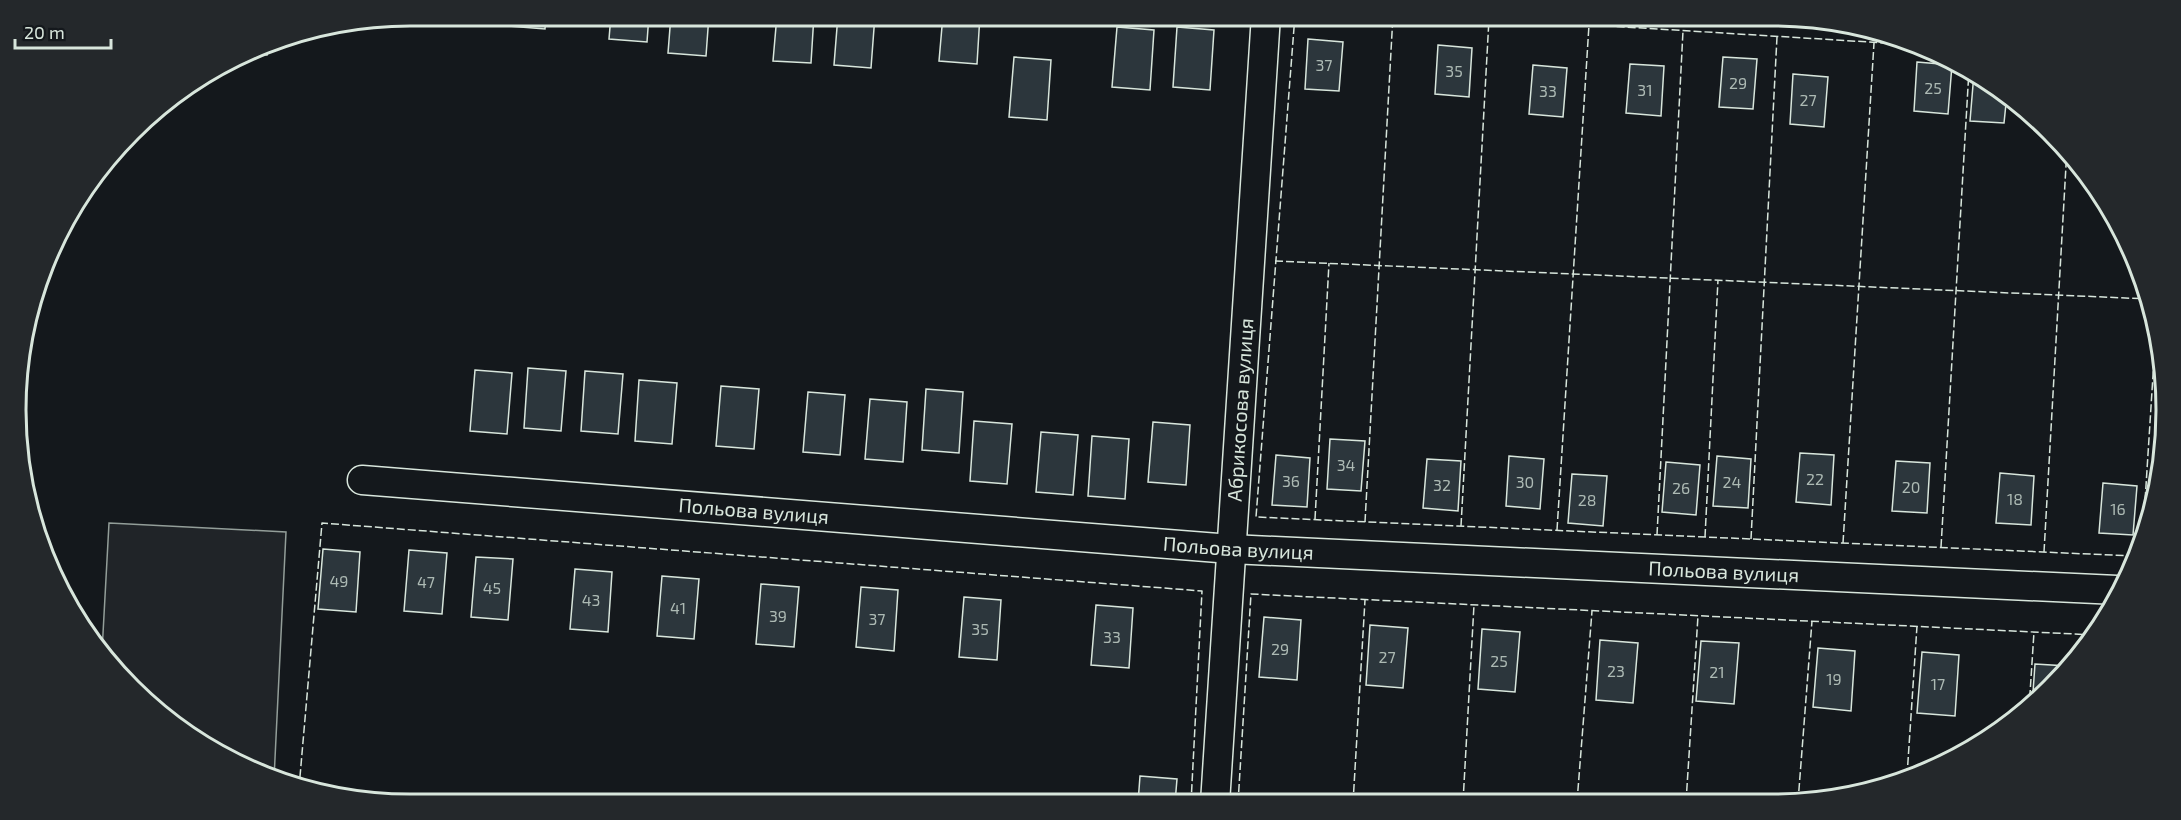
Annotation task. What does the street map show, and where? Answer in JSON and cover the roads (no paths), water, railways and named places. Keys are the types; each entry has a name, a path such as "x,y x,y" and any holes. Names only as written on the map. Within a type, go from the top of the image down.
{"street":[{"name":"Абрикосова вулиця","path":"1216,794 1265,26"},
{"name":"Польова вулиця","path":"362,480 1231,549 2110,591"}]}
